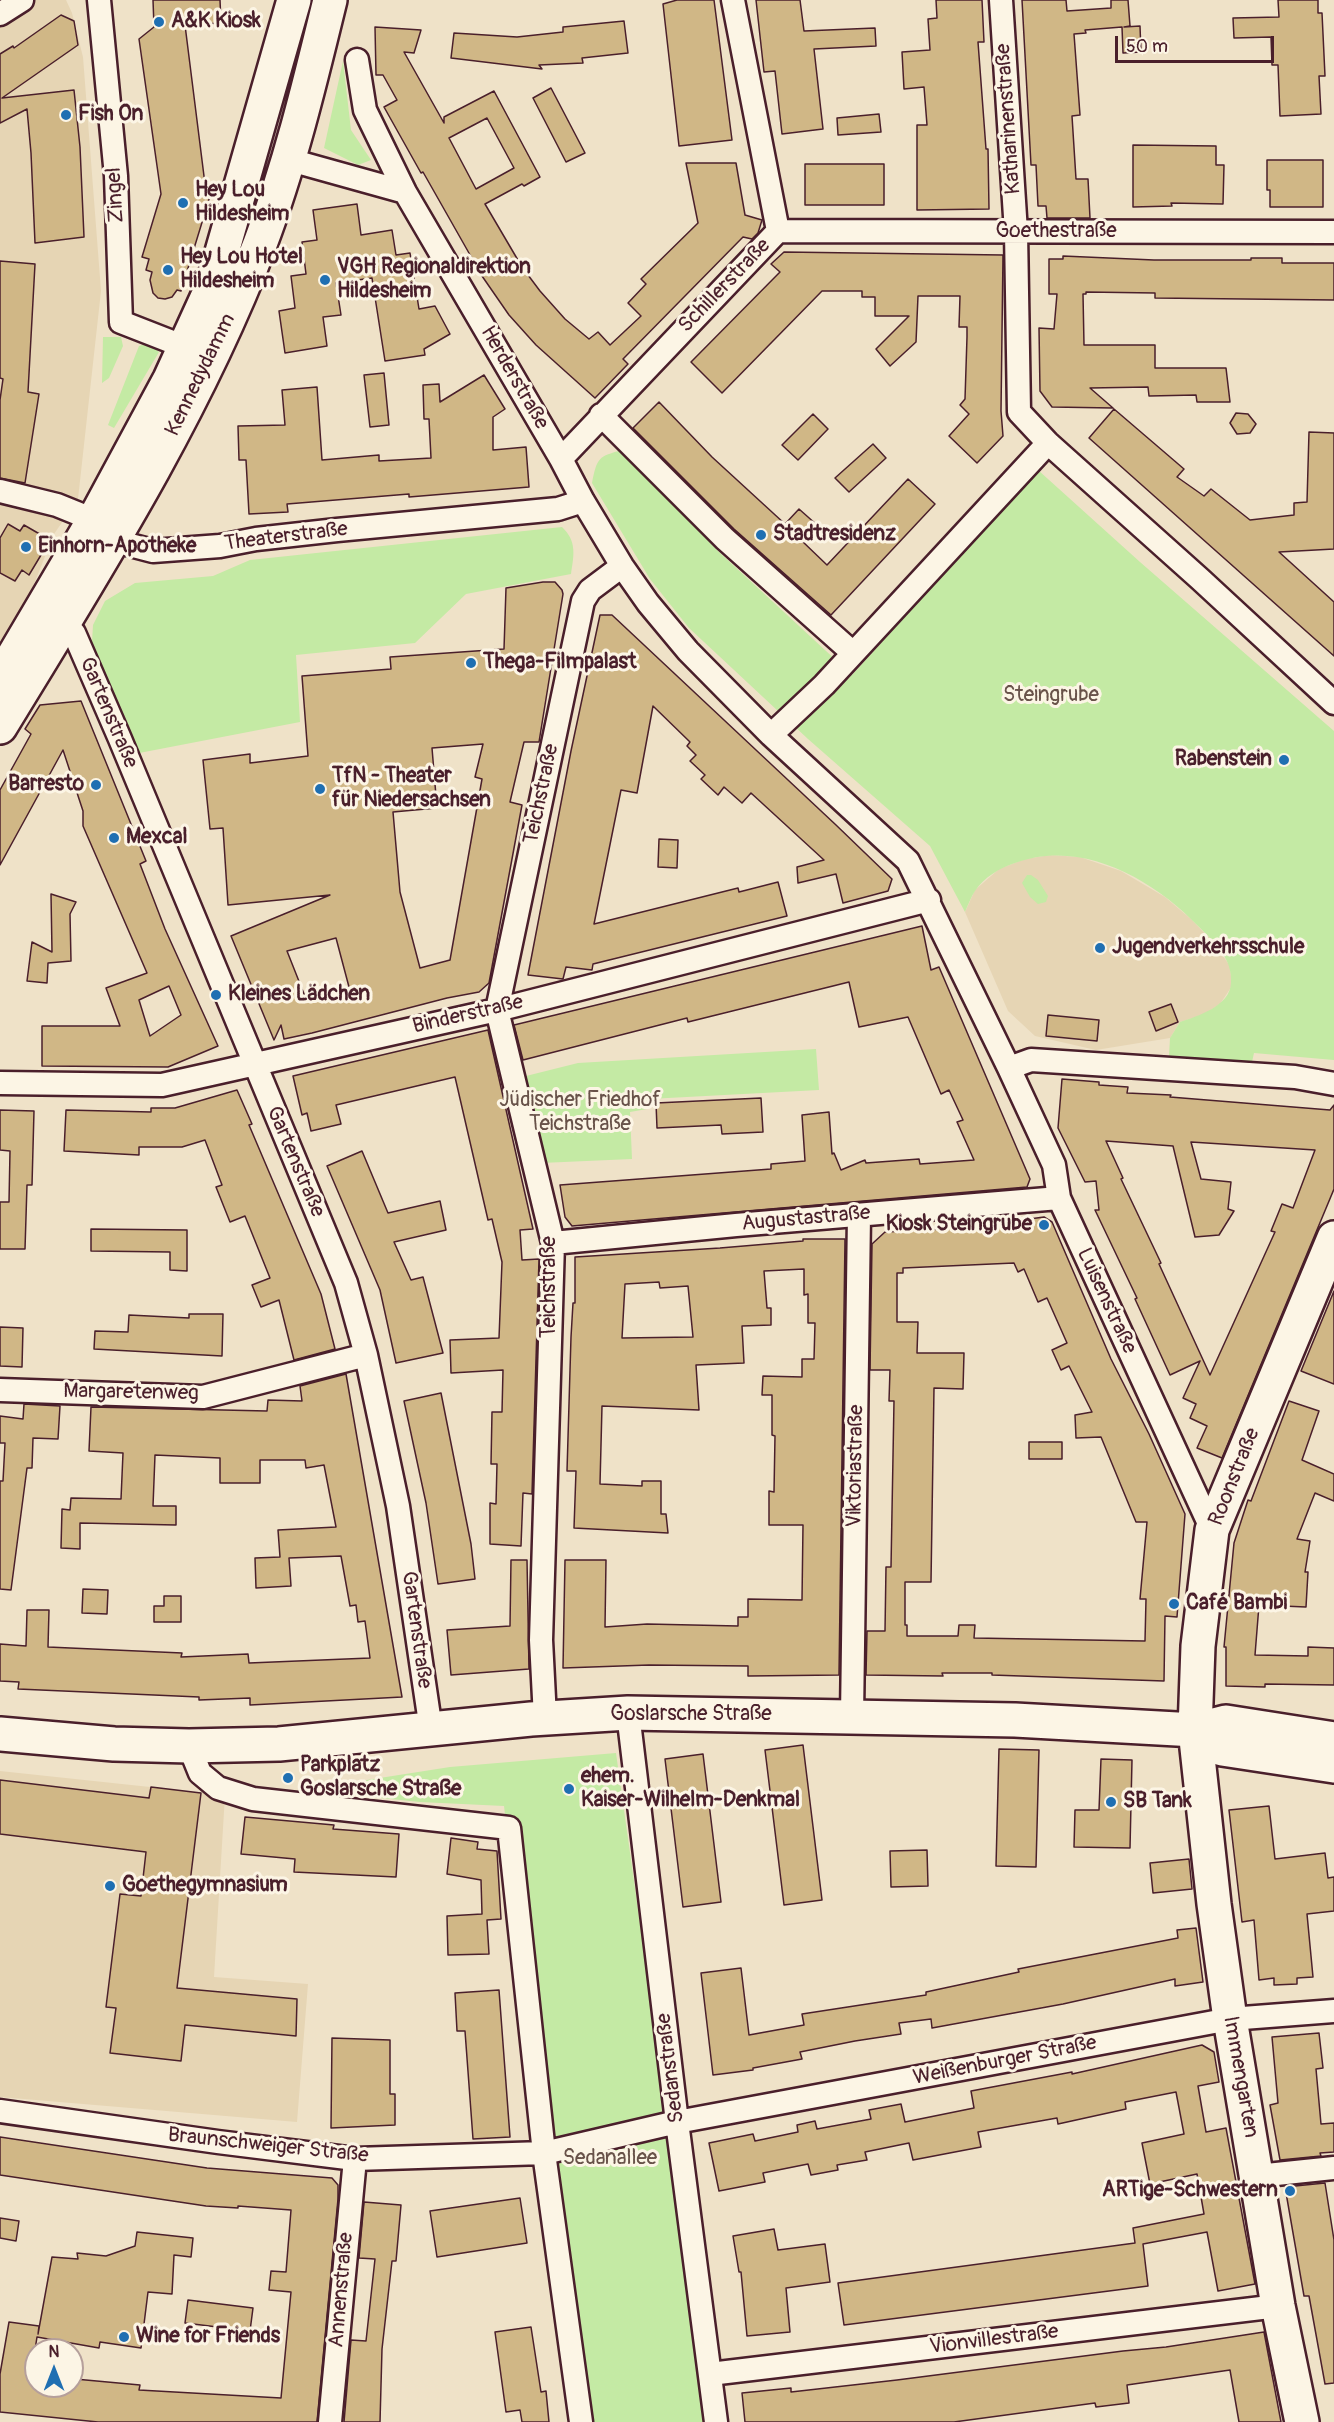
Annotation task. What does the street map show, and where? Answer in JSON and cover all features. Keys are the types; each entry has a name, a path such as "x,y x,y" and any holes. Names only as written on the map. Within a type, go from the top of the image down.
{"main road":[{"name":"Kennedydamm","path":"105,528 212,287 294,0"},
{"name":"Kennedydamm","path":"105,528 172,436 213,354 259,245 290,160 330,0"},
{"path":"0,728 63,624 105,528"},
{"path":"0,680 105,528"},
{"name":"Roonstraße","path":"1195,1730 1198,1646 1212,1530 1334,1238"},
{"name":"Goslarsche Straße","path":"0,1734 114,1744 189,1746 279,1744 544,1718 628,1713 1056,1722 1195,1730"},
{"path":"1195,1730 1226,1722 1334,1739"},
{"path":"1195,1730 1222,1749 1334,1766"},
{"name":"Immengarten","path":"1195,1730 1214,1904 1230,2019 1278,2306 1302,2422"}],"street":[{"path":"0,14 22,0"},
{"name":"Zingel","path":"99,0 116,176 121,322 185,347"},
{"name":"Schillerstraße","path":"561,459 778,231 733,0"},
{"name":"Katharinenstraße","path":"1001,0 1016,232 1019,412 1048,443"},
{"name":"Herderstraße","path":"357,60 365,110 405,192 622,566"},
{"path":"290,160 405,192"},
{"name":"Goethestraße","path":"778,231 1334,232"},
{"path":"601,415 724,539 853,653"},
{"path":"771,735 824,685 1048,443 1334,703"},
{"name":"Theaterstraße","path":"0,491 57,505 105,528 130,545 153,550 558,509 583,501"},
{"path":"622,566 648,603 688,651 771,735 908,861 1009,1068 1031,1060 1295,1077 1334,1084"},
{"name":"Teichstraße","path":"544,1718 541,1640 553,1243 497,1010 583,601 590,590 622,566"},
{"name":"Gartenstraße","path":"63,624 74,633 120,739 346,1283 366,1355 398,1506 431,1730"},
{"name":"Binderstraße","path":"0,1083 162,1085 497,1010 929,900"},
{"name":"Luisenstraße","path":"1009,1068 1054,1165 1059,1198 1212,1530"},
{"name":"Augustastraße","path":"553,1243 1059,1198"},
{"name":"Viktoriastraße","path":"852,1716 859,1215"},
{"name":"Margaretenweg","path":"0,1390 203,1397 366,1355"},
{"name":"Sedanstraße","path":"628,1713 716,2422"},
{"path":"189,1746 200,1773 218,1788 253,1799 509,1828 544,2153 581,2422"},
{"name":"Weißenburger Straße","path":"677,2122 1230,2019 1334,2011"},
{"name":"Braunschweiger Straße","path":"0,2111 355,2159 544,2153 677,2122"},
{"name":"Annenstraße","path":"330,2422 355,2159"},
{"path":"1257,2176 1334,2168"},
{"name":"Vionvillestraße","path":"710,2374 1278,2306"}],"shaded area":[{"path":"0,0 66,0 72,13 83,57 101,291 78,499 54,534 28,599 0,648"},
{"name":"Jugendverkehrsschule","path":"1050,855 1080,857 1121,871 1165,897 1191,919 1213,942 1230,966 1232,986 1220,1004 1203,1015 1180,1022 1170,1038 1096,1050 1035,1036 1008,1011 965,912 975,890 999,869 1025,859"},
{"name":"Goethegymnasium","path":"0,1771 225,1795 214,1977 308,1984 297,2122 0,2097"}],"green space":[{"path":"343,61 351,130 371,160 358,165 324,148"},
{"path":"103,337 121,337 123,346 109,378 102,383"},
{"path":"149,343 159,352 114,428 108,425 139,346"},
{"name":"Steingrube","path":"623,450 719,552 852,675 1038,470 1334,731 1334,1060 1254,1053 1252,1062 1169,1056 1170,1038 1180,1022 1212,1009 1225,998 1231,983 1229,966 1216,945 1180,909 1138,879 1114,868 1090,860 1065,856 1040,857 1015,863 998,870 983,881 965,912 930,846 808,739 689,628 650,579 592,483 595,468 600,459"},
{"path":"562,527 572,543 571,574 466,594 415,643 296,655 300,722 134,754 91,659 93,625 105,601 135,583 213,576 250,560"},
{"path":"1027,875 1038,880 1048,896 1046,902 1038,904 1030,897 1022,883"},
{"name":"Jüdischer Friedhof Teichstraße","path":"816,1049 819,1090 649,1099 647,1109 630,1112 632,1159 541,1163 522,1077 578,1063"},
{"name":"Sedanallee","path":"616,1753 710,2422 583,2422 544,2153 504,1806 420,1802 303,1790 450,1767"}],"building":[{"name":"Hey Lou Hildesheim","path":"153,0 220,0 221,23 185,25 206,192 211,193 181,291 177,290 172,297 165,299 158,298 153,293 150,280 152,272 146,270 149,259 142,257 161,194 139,39 154,27"},
{"path":"677,0 714,0 732,140 679,146 663,4"},
{"path":"756,0 800,0 804,31 875,28 876,46 814,49 823,129 782,134 775,71 764,72"},
{"path":"936,0 982,0 984,42 978,42 986,149 988,149 989,209 917,210 917,125 927,125 924,87 904,89 902,52 930,50 928,19 937,18"},
{"path":"1022,0 1066,0 1067,11 1111,8 1111,0 1128,0 1130,26 1124,27 1140,26 1141,52 1123,53 1122,27 1085,30 1086,33 1074,34 1080,115 1072,116 1076,179 1088,179 1090,218 1047,218 1046,206 1038,206 1036,165 1031,165"},
{"path":"1278,0 1318,0 1318,13 1322,13 1325,76 1319,76 1321,114 1280,116 1278,65 1272,65 1271,37 1234,38 1233,18 1279,17"},
{"path":"61,15 74,21 78,45 2,98 74,90 80,147 84,237 35,243 27,109 0,123 0,54 13,46 14,48"},
{"path":"624,21 628,53 582,58 583,63 539,65 542,69 451,58 454,33 517,37 563,32 563,27"},
{"path":"375,27 421,30 414,53 404,52 444,123 444,117 494,91 540,177 485,204 522,267 540,291 565,319 589,339 598,332 610,345 641,316 628,303 646,284 641,279 698,223 686,163 736,163 745,215 762,220 758,233 752,239 743,237 623,359 628,364 595,398 536,345 509,315 482,276 384,107 397,100 383,75 376,75","holes":["487,118 514,168 476,189 449,138"]},
{"path":"551,88 585,153 566,162 533,98"},
{"path":"879,114 881,132 838,135 837,118"},
{"path":"1133,145 1216,146 1216,165 1224,165 1223,204 1171,203 1172,206 1133,207"},
{"path":"1267,160 1323,160 1323,207 1270,207 1270,190 1267,190"},
{"path":"805,164 884,164 884,205 805,205"},
{"name":"VGH Regionaldirektion Hildesheim","path":"357,204 361,235 392,230 396,255 410,253 419,309 435,306 450,334 424,349 425,355 385,361 372,278 336,283 341,315 323,317 327,346 285,353 279,311 295,308 291,276 306,274 302,242 317,240 313,210"},
{"path":"784,252 1003,255 1001,411 1003,436 977,463 949,436 969,414 960,405 965,399 967,327 959,327 960,296 918,296 916,342 890,366 876,349 909,316 875,316 875,297 862,297 862,291 822,291 722,393 691,362 780,272 771,264"},
{"path":"1063,256 1154,260 1282,258 1282,263 1334,263 1334,300 1155,298 1155,293 1086,292 1083,294 1084,345 1155,345 1155,368 1226,368 1230,402 1197,402 1196,395 1149,396 1148,387 1090,388 1113,408 1052,407 1040,391 1039,328 1054,329 1057,294 1049,294 1049,259 1063,259"},
{"path":"0,261 35,264 28,392 39,394 25,483 0,478 0,400 3,379 0,378"},
{"path":"384,373 389,425 370,427 364,375"},
{"path":"484,375 505,409 493,417 493,450 526,447 529,487 287,504 288,512 249,514 246,460 239,460 238,426 285,425 282,390 317,387 322,460 379,455 379,461 431,458 429,419 424,419 423,385 439,384 440,402"},
{"path":"659,402 712,457 785,524 799,509 817,525 802,541 827,565 908,479 935,504 831,615 734,529 633,428"},
{"path":"1114,409 1184,469 1177,477 1204,496 1211,489 1250,520 1294,515 1294,503 1307,502 1309,432 1334,433 1334,549 1279,552 1334,602 1334,656 1089,438"},
{"path":"1236,413 1248,414 1256,424 1250,433 1237,434 1230,423"},
{"path":"813,414 828,429 798,460 782,445"},
{"path":"873,444 886,458 849,492 835,478"},
{"path":"8,524 20,531 24,525 50,540 29,575 22,570 15,581 0,573 0,538"},
{"path":"555,582 563,594 539,742 524,742 510,802 522,805 489,983 479,992 284,1039 281,1025 274,1040 231,936 330,895 228,905 223,828 210,829 203,760 250,754 250,763 308,756 302,676 391,669 390,657 504,649 506,588","holes":["483,744 475,777 482,779 450,960 420,968 400,892 393,812 437,808 432,748","336,938 349,987 306,999 287,951"]},
{"path":"600,615 612,615 836,825 892,879 888,891 843,903 836,874 798,883 797,867 824,860 751,793 742,803 724,787 718,795 701,779 705,775 690,761 696,755 687,746 690,742 653,706 637,793 621,790 594,924 738,888 739,892 778,882 787,916 593,964 592,970 566,967 563,979 528,975"},
{"path":"81,701 146,861 140,864 165,929 218,1046 168,1067 42,1066 42,1026 120,1026 106,988 147,973 83,826 83,811 63,750 0,865 0,790 31,734 25,729 40,705","holes":["169,986 181,1015 150,1036 139,1000"]},
{"path":"659,839 678,840 677,868 658,867"},
{"path":"51,894 76,902 70,914 71,961 48,963 47,983 27,981 32,942 52,952"},
{"path":"922,926 931,970 939,967 1030,1179 1027,1187 572,1226 565,1217 560,1185 771,1169 771,1164 805,1161 802,1115 829,1112 832,1154 834,1153 841,1170 865,1160 866,1163 919,1159 920,1164 974,1160 957,1122 963,1120 949,1090 941,1094 908,1017 859,1027 849,982 688,1022 687,1018 523,1060 514,1025"},
{"path":"1171,1004 1178,1022 1156,1031 1149,1012"},
{"path":"1048,1015 1099,1020 1097,1041 1046,1036"},
{"path":"488,1030 533,1229 520,1230 522,1260 539,1259 532,1494 523,1493 521,1546 490,1544 490,1503 496,1504 497,1464 491,1464 492,1412 502,1412 503,1370 451,1373 450,1340 499,1338 502,1262 492,1219 488,1220 455,1077 336,1105 341,1124 311,1131 307,1113 302,1115 293,1076"},
{"path":"1062,1079 1128,1087 1127,1093 1330,1110 1334,1105 1334,1189 1222,1458 1197,1448 1207,1426 1190,1418 1196,1404 1183,1398 1200,1361 1170,1375 1135,1299 1137,1298 1095,1210 1099,1210 1096,1181 1085,1182 1058,1128","holes":["1106,1141 1173,1146 1195,1237 1219,1235 1234,1211 1228,1209 1231,1182 1201,1179 1191,1142 1315,1150 1293,1208 1282,1204 1271,1231 1275,1232 1210,1375"]},
{"path":"237,1090 252,1124 249,1125 321,1294 335,1349 294,1360 279,1300 261,1307 252,1285 270,1278 245,1216 230,1222 216,1187 222,1185 205,1140 182,1147 139,1147 139,1155 64,1151 66,1110 151,1112 151,1108 175,1108"},
{"path":"761,1098 763,1132 722,1134 721,1125 657,1128 656,1103"},
{"path":"0,1110 34,1111 32,1185 27,1185 25,1249 0,1249 0,1202 9,1202 10,1151 0,1150"},
{"path":"362,1151 388,1213 440,1201 446,1230 394,1242 411,1280 423,1277 443,1353 396,1363 380,1290 327,1166"},
{"path":"1044,1217 1052,1222 1111,1359 1149,1434 1185,1514 1177,1617 1165,1616 1164,1681 992,1675 992,1673 942,1673 943,1676 866,1675 867,1631 885,1631 886,1567 891,1567 894,1401 889,1401 890,1370 870,1370 872,1244 885,1232 963,1228","holes":["1014,1263 1018,1272 1024,1269 1038,1302 1047,1298 1067,1343 1052,1350 1061,1370 1069,1366 1092,1412 1075,1415 1076,1438 1101,1437 1136,1522 1147,1522 1140,1599 1146,1599 1145,1641 974,1638 975,1625 959,1625 958,1636 907,1636 905,1582 931,1582 934,1388 963,1389 964,1353 917,1353 918,1322 897,1322 897,1273 903,1273 903,1268"]},
{"path":"91,1229 187,1230 187,1271 170,1270 170,1252 91,1251"},
{"path":"803,1239 845,1239 839,1675 748,1676 748,1666 649,1665 563,1668 565,1560 606,1560 605,1627 647,1624 738,1626 738,1617 748,1617 748,1599 802,1600 803,1525 769,1525 769,1491 774,1492 775,1436 772,1435 772,1395 762,1395 763,1376 802,1377 802,1359 814,1359 815,1323 808,1323 808,1294 804,1295 804,1269 764,1271 767,1308 771,1308 771,1325 742,1326 744,1363 696,1365 699,1410 602,1406 600,1484 642,1486 642,1481 661,1481 661,1514 666,1514 668,1533 574,1528 576,1471 567,1471 575,1257 803,1241","holes":["659,1282 660,1288 688,1286 693,1337 622,1338 625,1284"]},
{"path":"1334,1291 1334,1384 1301,1371"},
{"path":"189,1314 223,1314 222,1356 94,1349 95,1331 128,1332 129,1315 189,1318"},
{"path":"0,1327 23,1328 22,1367 0,1366"},
{"path":"346,1374 402,1697 250,1705 250,1698 199,1700 199,1697 18,1689 19,1682 0,1681 0,1644 26,1646 27,1610 49,1610 48,1647 182,1653 181,1657 248,1654 249,1663 370,1658 365,1621 358,1622 356,1605 350,1606 341,1556 289,1558 291,1586 256,1588 255,1558 280,1557 278,1530 336,1527 324,1465 306,1468 305,1460 260,1460 260,1483 220,1483 220,1458 155,1455 153,1506 176,1506 176,1525 80,1523 80,1549 61,1548 62,1509 70,1510 71,1498 121,1499 123,1453 89,1451 91,1407 267,1411 268,1400 302,1401 300,1386"},
{"path":"441,1393 471,1544 475,1579 438,1584 426,1503 404,1401"},
{"path":"1289,1401 1319,1411 1302,1460 1334,1474 1334,1501 1315,1493 1297,1539 1310,1541 1305,1572 1308,1572 1306,1607 1259,1605 1255,1655 1308,1656 1308,1647 1334,1648 1334,1685 1226,1686 1226,1647 1224,1647 1234,1543 1248,1500 1251,1501"},
{"path":"24,1404 60,1406 58,1439 33,1438 32,1468 27,1468 11,1590 0,1589 0,1481 3,1481 5,1443 0,1443 0,1416 23,1419"},
{"path":"1029,1442 1062,1442 1062,1459 1029,1459"},
{"path":"511,1560 527,1560 529,1669 451,1675 447,1630 510,1626"},
{"path":"83,1589 108,1590 107,1614 82,1613"},
{"path":"164,1596 181,1596 181,1622 154,1622 154,1606 164,1606"},
{"path":"803,1745 822,1900 784,1905 765,1750"},
{"path":"999,1749 1039,1750 1036,1867 996,1866"},
{"path":"703,1754 721,1902 683,1907 665,1759"},
{"path":"1101,1759 1132,1760 1130,1848 1074,1847 1075,1810 1099,1810"},
{"path":"0,1780 149,1798 151,1787 201,1793 177,1988 297,1999 296,2036 185,2025 181,2061 110,2053 116,2008 106,2007 120,1894 141,1896 146,1852 0,1834"},
{"path":"1269,1806 1275,1859 1325,1853 1328,1878 1334,1877 1334,1911 1307,1914 1313,1977 1297,1978 1297,1984 1274,1985 1274,1978 1259,1980 1254,1920 1242,1922 1229,1810"},
{"path":"245,1817 334,1825 333,1829 399,1834 396,1877 294,1872 295,1859 241,1854"},
{"path":"451,1838 478,1842 477,1849 497,1851 501,1919 487,1920 489,1954 448,1955 447,1916 482,1914 481,1880 447,1874"},
{"path":"927,1850 928,1886 891,1887 890,1851"},
{"path":"1189,1859 1192,1889 1153,1893 1150,1863"},
{"path":"1196,1928 1203,1982 1175,1986 1175,1979 1063,2004 932,2028 931,2019 899,2023 901,2034 800,2052 802,2059 753,2068 753,2070 713,2075 701,1973 741,1968 749,2035 804,2025 802,2014 926,1995 926,1992 1019,1972 1018,1969 1178,1938 1177,1930"},
{"path":"499,1990 510,2137 473,2139 465,2031 457,2031 455,1993"},
{"path":"1319,2033 1323,2068 1316,2069 1321,2124 1334,2123 1334,2152 1320,2153 1321,2156 1280,2160 1270,2105 1278,2103 1272,2037"},
{"path":"332,2038 390,2040 390,2094 395,2094 395,2125 331,2128"},
{"path":"1202,2045 1214,2052 1219,2082 1198,2086 1206,2132 1226,2128 1255,2284 1218,2291 1207,2232 1143,2244 1148,2286 844,2325 838,2283 1135,2243 1133,2228 1204,2214 1197,2174 1150,2184 1142,2143 1184,2134 1176,2092 1125,2102 1126,2109 1058,2124 1057,2118 978,2132 981,2147 913,2160 909,2143 865,2152 867,2160 837,2165 838,2170 811,2175 808,2164 763,2173 765,2182 719,2191 709,2143 753,2134 755,2141 798,2132 797,2125 815,2121 817,2129 871,2119 869,2110 901,2104 905,2122 974,2108 971,2091 1072,2072 1072,2074"},
{"path":"0,2137 207,2168 332,2178 338,2185 338,2199 317,2422 98,2422 0,2412 0,2374 9,2322 39,2326 38,2334 52,2257 78,2259 77,2253 106,2256 135,2246 137,2232 193,2238 191,2257 174,2255 172,2294 148,2292 141,2348 100,2342 99,2348 84,2345 84,2338 24,2338 24,2398 84,2398 84,2380 140,2385 139,2390 281,2398 291,2292 269,2290 271,2271 286,2272 291,2210 206,2206 0,2175"},
{"path":"1325,2183 1334,2240 1334,2383 1325,2384 1309,2296 1304,2296 1285,2187"},
{"path":"520,2198 527,2243 437,2257 430,2211"},
{"path":"364,2202 401,2205 396,2261 392,2261 382,2349 380,2422 344,2422 351,2340 366,2341 375,2259 359,2258"},
{"path":"0,2218 19,2221 16,2241 0,2238"},
{"path":"774,2229 778,2250 825,2244 830,2282 786,2288 790,2332 747,2336 741,2272 739,2272 733,2236"},
{"path":"188,2300 253,2308 250,2331 185,2323"},
{"path":"531,2327 541,2392 546,2391 549,2422 522,2422 520,2410 506,2412 495,2332"},
{"path":"1264,2332 1281,2422 1239,2422 1230,2370 1127,2385 1129,2403 1096,2407 1095,2403 954,2422 745,2422 742,2393 791,2388 791,2392 897,2380 1166,2347"}],"place":[{"name":"A&K Kiosk","path":"159,22"},
{"name":"Fish On","path":"66,115"},
{"name":"Hey Lou Hildesheim","path":"183,203"},
{"name":"Hey Lou Hotel Hildesheim","path":"168,270"},
{"name":"VGH Regionaldirektion Hildesheim","path":"325,280"},
{"name":"Stadtresidenz","path":"761,535"},
{"name":"Einhorn-Apotheke","path":"26,547"},
{"name":"Thega-Filmpalast","path":"471,663"},
{"name":"Rabenstein","path":"1284,760"},
{"name":"Barresto","path":"96,785"},
{"name":"TfN - Theater für Niedersachsen","path":"320,789"},
{"name":"Mexcal","path":"114,838"},
{"name":"Jugendverkehrsschule","path":"1100,948"},
{"name":"Kleines Lädchen","path":"216,995"},
{"name":"Kiosk Steingrube","path":"1044,1225"},
{"name":"Café Bambi","path":"1174,1604"},
{"name":"Parkplatz Goslarsche Straße","path":"288,1778"},
{"name":"ehem. Kaiser-Wilhelm-Denkmal","path":"569,1789"},
{"name":"SB Tank","path":"1111,1802"},
{"name":"Goethegymnasium","path":"110,1886"},
{"name":"ARTige-Schwestern","path":"1290,2191"},
{"name":"Wine for Friends","path":"124,2337"}]}
